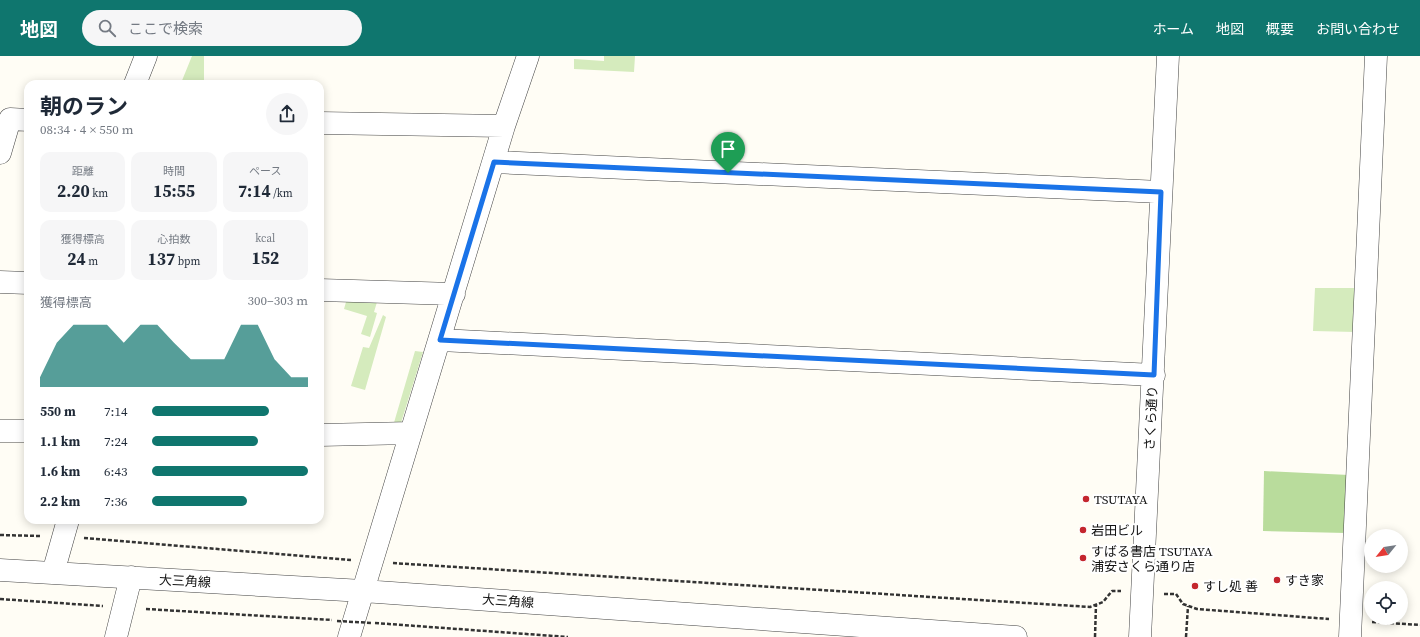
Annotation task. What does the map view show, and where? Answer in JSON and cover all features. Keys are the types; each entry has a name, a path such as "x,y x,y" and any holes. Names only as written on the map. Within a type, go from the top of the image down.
{"street":[{"path":"137,80 146,56"},
{"path":"343,629 363,591 504,126 528,56"},
{"name":"さくら通り","path":"1140,637 1154,375 1168,56"},
{"path":"1350,629 1376,56"},
{"path":"0,152 10,120 24,120"},
{"path":"324,123 504,126"},
{"path":"494,162 1161,192"},
{"path":"0,282 24,283"},
{"path":"324,290 454,294"},
{"path":"440,340 1154,375"},
{"path":"0,431 24,425"},
{"path":"324,436 411,432"},
{"path":"53,573 66,528"},
{"name":"大三角線","path":"0,570 363,591 1016,637"},
{"path":"116,637 131,578"}],"path":[{"path":"0,535 66,528 372,562 1090,607 1103,602 1112,591 1176,594 1183,604 1198,609 1350,629 1420,625"},
{"path":"0,599 123,608 343,629 372,623 568,637"},
{"path":"1095,637 1096,604"},
{"path":"1186,637 1188,605"}],"green space":[{"path":"192,56 204,56 204,80 182,80"},
{"path":"604,56 635,56 634,72 574,69 574,59 604,61"},
{"path":"1315,288 1355,288 1355,332 1313,331"},
{"path":"349,300 377,302 374,312 377,313 370,337 361,334 367,316 344,309 346,302"},
{"path":"383,315 386,317 365,390 351,386 363,347 369,348"},
{"path":"415,351 423,352 400,426 393,426"},
{"path":"1264,471 1349,475 1346,533 1263,531"}],"place":[{"name":"TSUTAYA","path":"1086,499"},
{"name":"岩田ビル","path":"1083,530"},
{"name":"すばる書店 TSUTAYA 浦安さくら通り店","path":"1083,558"},
{"name":"すき家","path":"1277,580"},
{"name":"すし処 善","path":"1195,586"}],"route":[{"path":"494,162 728,173 1161,192 1154,375 440,340 494,162"}]}
